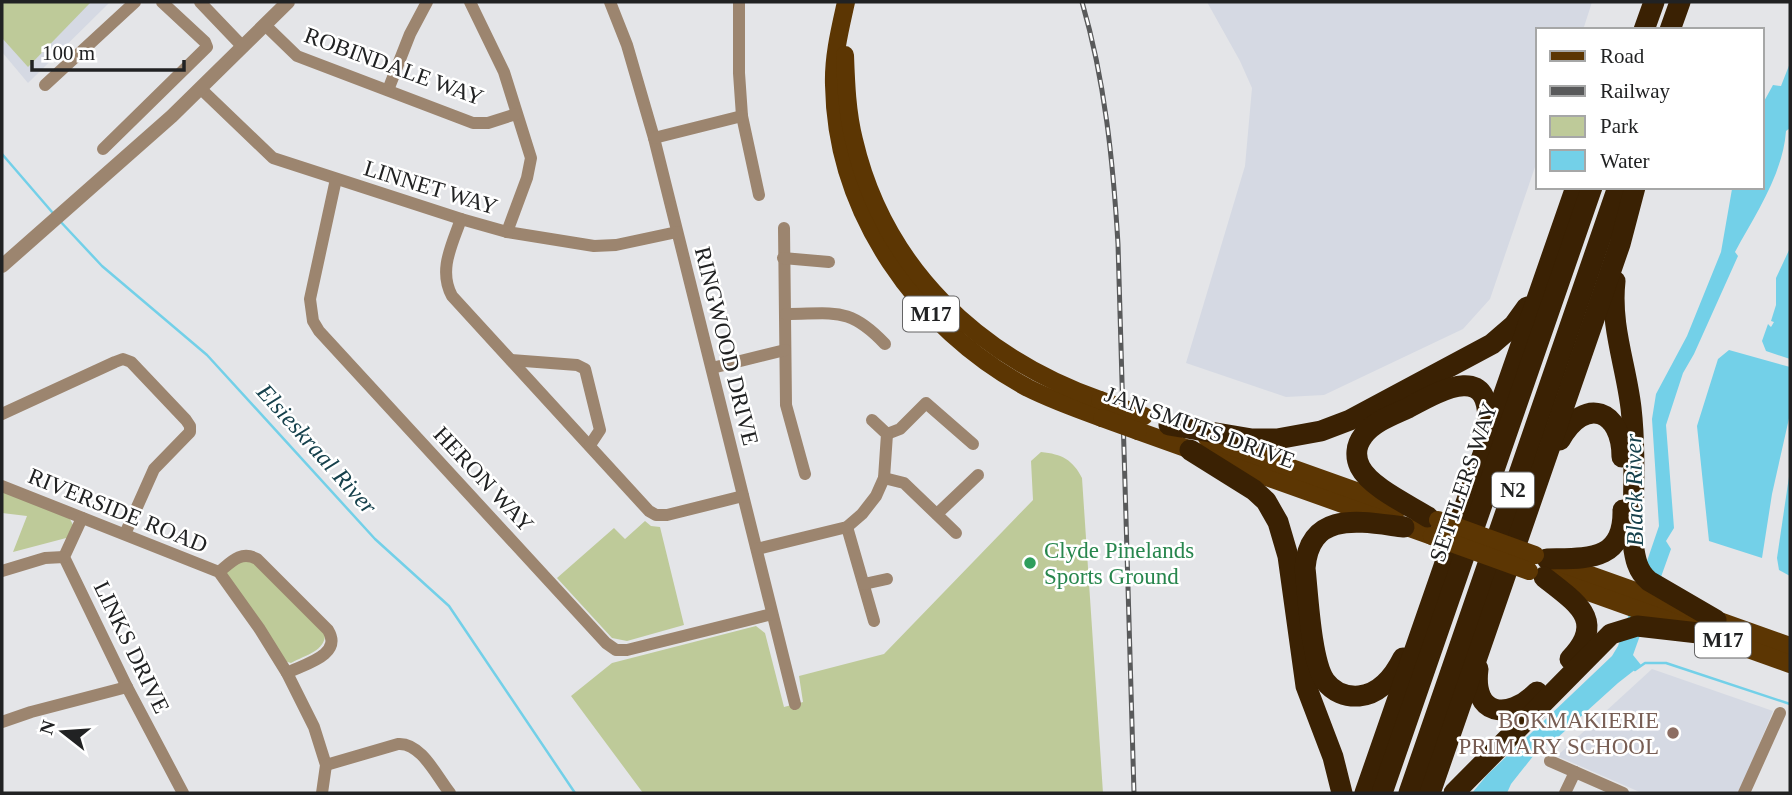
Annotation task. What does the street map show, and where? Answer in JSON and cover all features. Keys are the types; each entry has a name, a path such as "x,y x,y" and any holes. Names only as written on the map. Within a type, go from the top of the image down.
{"highway":[{"path":"1645,28 1654,2"},
{"path":"1671,28 1680,2"},
{"path":"1365,793 1575,189"},
{"name":"SETTLERS WAY","path":"1382,793 1591,189"},
{"name":"N2","path":"1409,793 1617,189"},
{"path":"1430,793 1620,244 1634,189"},
{"path":"1620,244 1613,304 1617,341 1631,405 1633,543 1636,561 1631,588 1656,608 1712,627"},
{"path":"1169,425 1260,440 1291,438 1329,429 1492,344 1514,325 1545,276"},
{"path":"1433,524 1364,473 1357,455 1363,436 1378,423 1444,388 1461,385 1476,390 1485,401 1488,421 1485,445"},
{"path":"1539,482 1564,432 1575,419 1595,413 1607,418 1616,427 1622,450 1623,518 1620,536 1610,549 1596,556 1539,565"},
{"path":"1190,450 1254,490 1266,501 1278,522 1287,556 1306,686 1333,757 1342,793"},
{"path":"1404,527 1356,522 1337,523 1323,530 1312,541 1305,568 1316,656 1325,681 1337,691 1355,696 1381,687 1400,664 1433,597"},
{"path":"1481,650 1478,693 1488,706 1502,711 1514,710 1527,702 1578,651 1587,632 1584,613 1539,565"},
{"path":"1656,608 1712,627"},
{"path":"1454,793 1605,639 1656,608"}],"main road":[{"name":"JAN SMUTS DRIVE","path":"846,2 835,52 835,112 845,164 855,196 868,226 904,283 954,336 986,361 1044,396 1101,409 1141,424 1190,450 1404,527 1433,524"},
{"name":"JAN SMUTS DRIVE","path":"1141,424 1169,425 1539,565 1631,588 1656,608"},
{"name":"M17","path":"1712,627 1790,646"},
{"name":"M17","path":"1712,627 1790,664"}],"street":[{"path":"45,85 135,2"},
{"path":"103,149 207,47 205,42 162,2"},
{"path":"200,2 243,47"},
{"path":"2,266 201,89 288,2"},
{"path":"388,90 410,34 427,2"},
{"path":"470,2 504,72 529,149 530,167 507,232"},
{"name":"RINGWOOD DRIVE","path":"610,2 627,45 654,138 795,704"},
{"path":"739,2 741,117 759,195"},
{"name":"ROBINDALE WAY","path":"265,25 298,56 473,122 488,123 516,114"},
{"name":"LINNET WAY","path":"201,89 273,158 461,219 507,232 594,246 616,245 677,232"},
{"path":"654,138 741,117"},
{"name":"HERON WAY","path":"336,179 310,299 313,321 606,643 616,650 628,650 772,614"},
{"path":"461,219 444,274 452,296 641,503 656,515 667,515 743,496"},
{"path":"784,228 786,405 805,474"},
{"path":"783,258 829,262"},
{"path":"786,314 846,314 867,325 885,344"},
{"path":"712,368 785,350"},
{"path":"2,414 115,362 123,359 131,362 186,420 190,432 154,468 125,534"},
{"path":"510,360 577,365 584,369 600,430 590,445"},
{"path":"887,434 900,429 926,403 973,444"},
{"path":"872,420 887,434"},
{"path":"757,549 847,527 862,514 876,496 884,478 887,434"},
{"path":"937,514 978,475"},
{"path":"884,478 904,484 956,533"},
{"name":"RIVERSIDE ROAD","path":"2,486 219,572 287,673 314,727 326,765 322,793"},
{"path":"2,571 45,558 64,557 82,518"},
{"path":"847,527 874,621"},
{"name":"RIVERSIDE ROAD","path":"219,572 237,557 251,556 257,559 328,630 333,638 328,652 287,673"},
{"name":"LINKS DRIVE","path":"64,557 127,687 183,793"},
{"path":"864,584 887,579"},
{"path":"2,722 127,687"},
{"path":"1745,793 1780,713"},
{"path":"326,765 403,743 419,752 450,793"},
{"path":"1550,761 1623,793"},
{"path":"1565,793 1575,772"}],"shaded area":[{"path":"2,2 110,2 28,83 2,52"},
{"path":"1207,2 1592,2 1584,28 1536,28 1536,164 1490,299 1463,329 1324,395 1286,397 1186,363 1245,166 1252,88"},
{"name":"BOKMAKIERIE PRIMARY SCHOOL","path":"1652,669 1773,711 1739,793 1642,793 1557,756"}],"green space":[{"path":"2,2 91,2 28,67 2,38"},
{"name":"Clyde Pinelands Sports Ground","path":"1041,452 1066,459 1082,478 1103,793 643,793 571,696 612,663 756,626 765,633 784,707 803,702 799,676 884,654 1033,500 1031,461"},
{"path":"2,491 69,517 74,527 70,537 13,552 27,516 2,513"},
{"path":"645,521 651,526 660,527 684,625 627,641 612,638 557,578 614,528 625,539"},
{"path":"248,556 325,631 323,643 315,651 291,663 284,661 225,571"}],"water":[{"name":"Black River","path":"1790,63 1790,128 1786,131 1780,163 1767,194 1735,252 1738,256 1683,373 1666,425 1674,528 1666,541 1671,549 1633,655 1641,665 1556,739 1538,750 1507,793 1472,793 1487,775 1612,656 1618,646 1659,526 1652,419 1656,394 1687,336 1721,252 1732,189 1764,189 1764,101 1773,85 1781,86"},
{"path":"1790,248 1790,359 1766,351 1762,341 1768,324 1771,327 1774,322 1771,321 1776,305 1776,278"},
{"path":"1729,350 1790,367 1790,414 1772,494 1762,558 1709,541 1697,426 1718,359"},
{"path":"1790,470 1790,576 1779,570 1777,558"}],"waterway":[{"name":"Elsieskraal River","path":"2,154 52,212"},
{"name":"Elsieskraal River","path":"59,220 102,266 207,355 375,539 449,606 575,793"},
{"path":"1635,670 1645,663 1666,663 1790,704"}],"railway":[{"path":"1082,2 1097,61 1114,182 1134,793"}],"place":[{"name":"Clyde Pinelands Sports Ground","path":"1030,563"},
{"name":"BOKMAKIERIE PRIMARY SCHOOL","path":"1673,733"}]}
